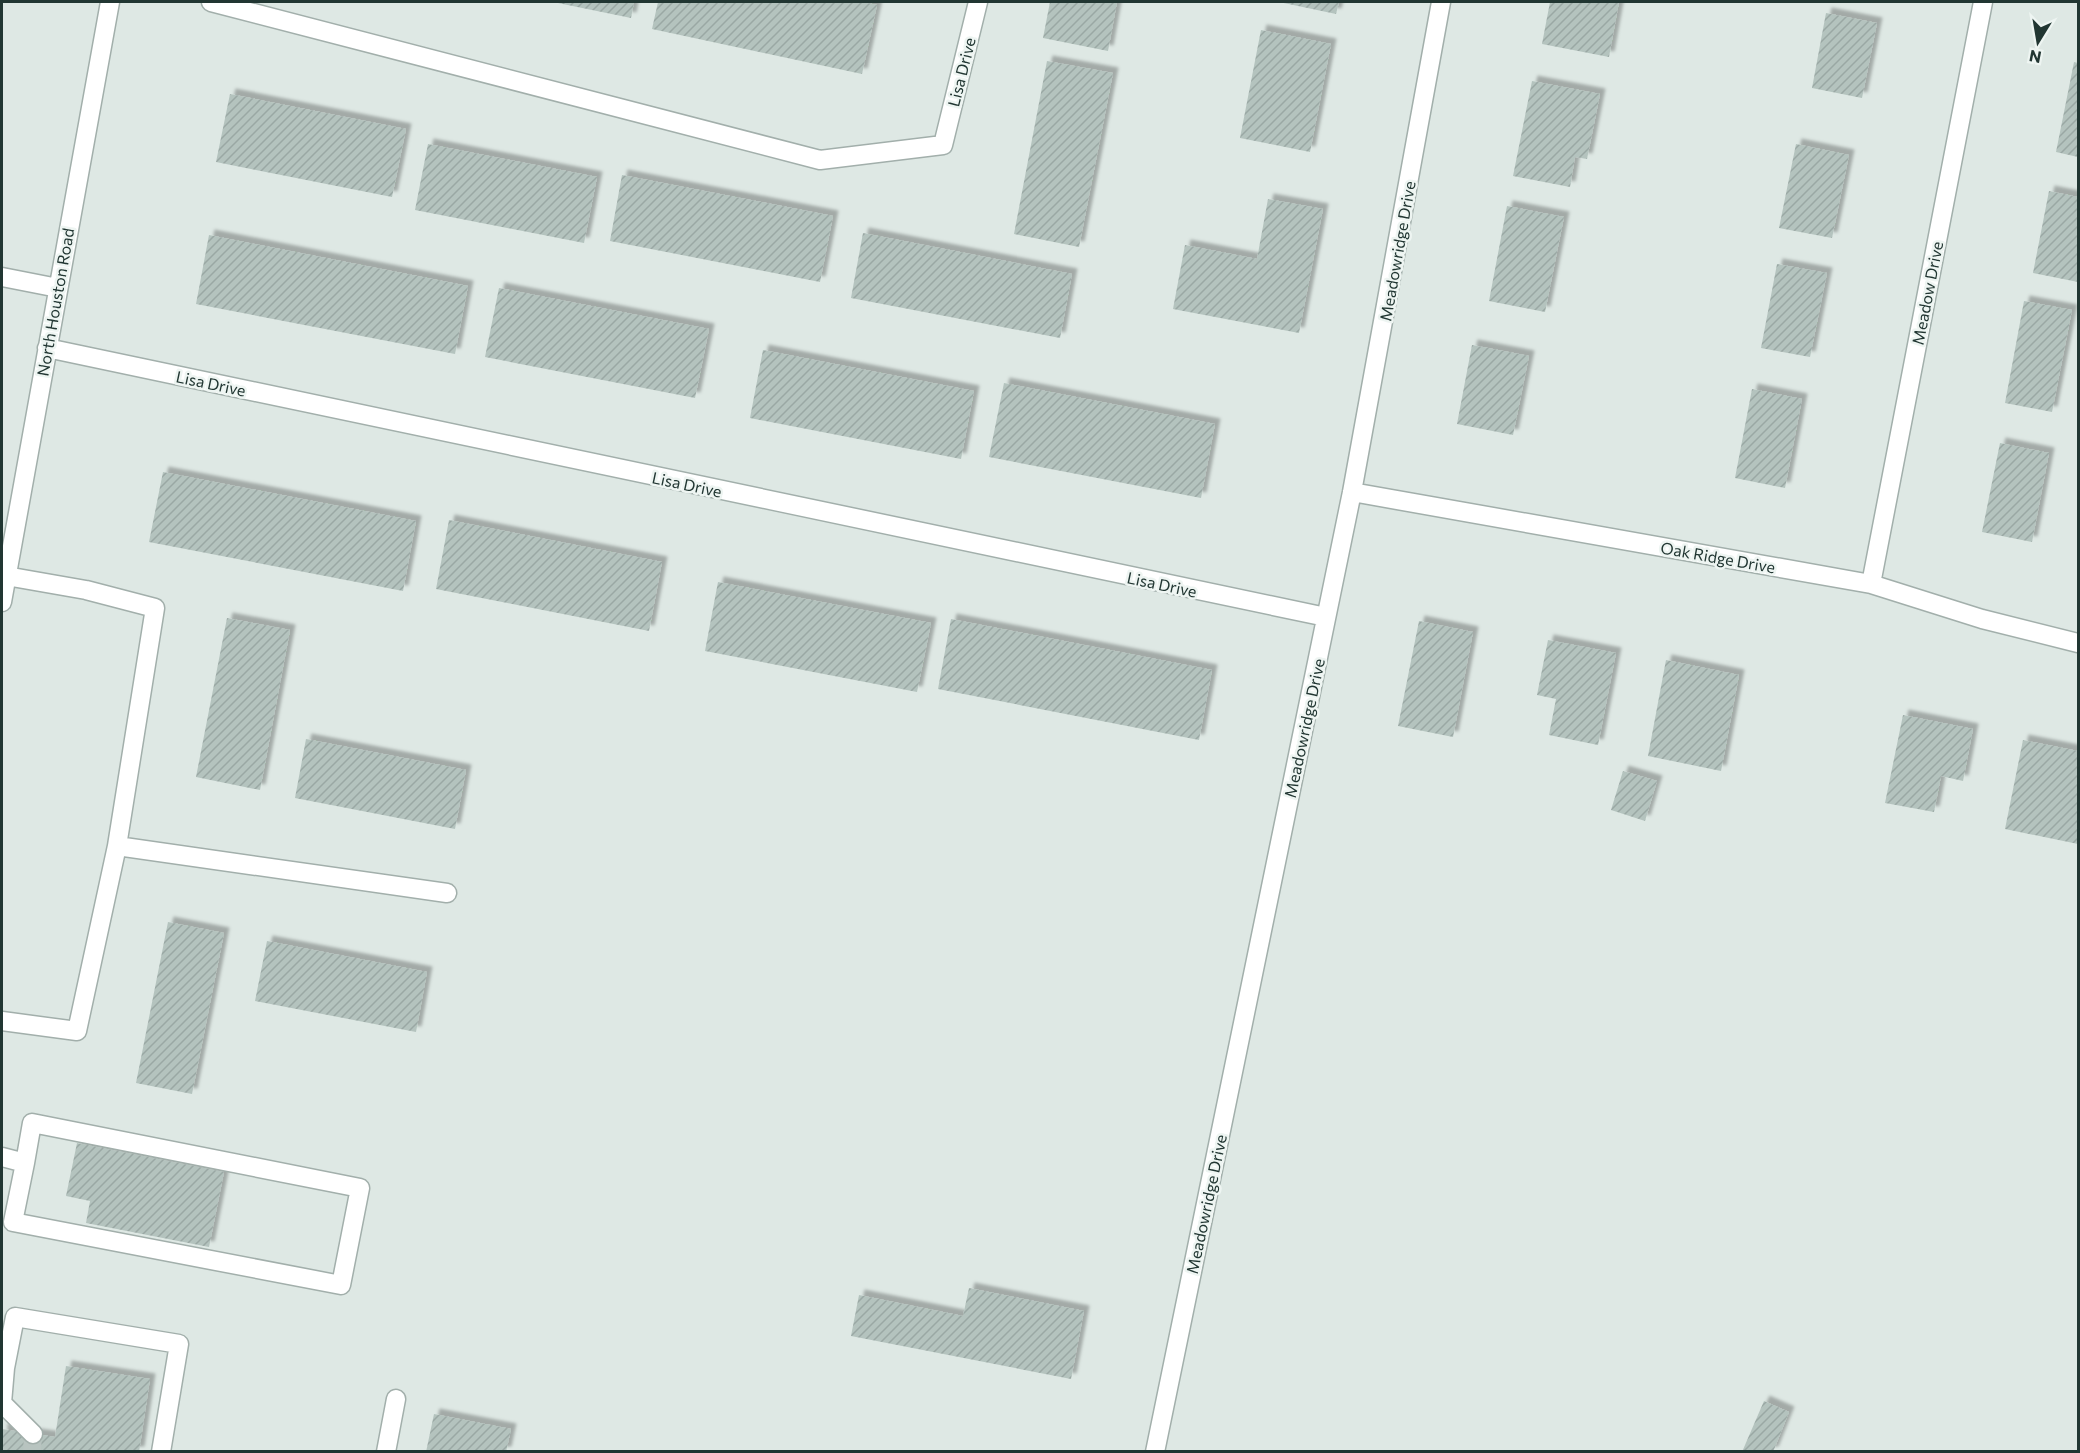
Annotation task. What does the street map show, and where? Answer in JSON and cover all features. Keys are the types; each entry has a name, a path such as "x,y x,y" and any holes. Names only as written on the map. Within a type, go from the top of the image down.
{"street":[{"name":"North Houston Road","path":"2,602 110,2"},
{"name":"Lisa Drive","path":"211,2 820,160 943,145 978,2"},
{"name":"Meadowridge Drive","path":"1155,1452 1352,492 1441,2"},
{"name":"Meadow Drive","path":"1871,584 1983,2"},
{"path":"2,277 58,288"},
{"name":"Lisa Drive","path":"47,348 1326,617"},
{"name":"Oak Ridge Drive","path":"1352,492 1871,584 1982,619 2079,643"},
{"path":"2,1021 77,1031 117,846 155,608 86,590 6,576"},
{"path":"117,846 447,893"},
{"path":"32,1123 360,1188 341,1285 13,1222 25,1163 32,1123"},
{"path":"2,1157 25,1163"},
{"path":"33,1434 2,1403 3,1368 15,1317 179,1344 161,1452"},
{"path":"386,1452 396,1399"}],"building":[{"path":"553,2 634,2 631,18"},
{"path":"658,2 863,2 877,5 862,74 652,29"},
{"path":"1050,2 1117,2 1108,51 1043,38"},
{"path":"1279,2 1339,2 1336,14"},
{"path":"1550,2 1619,2 1609,57 1542,44"},
{"path":"1826,13 1877,23 1862,98 1812,88"},
{"path":"1261,30 1331,44 1310,152 1240,138"},
{"path":"1047,61 1113,73 1079,247 1014,234"},
{"path":"2074,62 2078,63 2078,157 2056,152"},
{"path":"1532,81 1600,94 1587,159 1575,157 1570,187 1513,176"},
{"path":"230,94 406,129 392,197 216,162"},
{"path":"428,144 597,177 584,243 415,210"},
{"path":"1796,144 1849,155 1832,238 1779,228"},
{"path":"622,175 833,216 820,282 610,241"},
{"path":"2049,191 2078,197 2078,282 2033,273"},
{"path":"1268,199 1323,209 1299,333 1173,309 1185,245 1257,259"},
{"path":"1507,206 1564,217 1545,312 1489,301"},
{"path":"863,233 1072,274 1060,338 851,298"},
{"path":"209,235 468,286 455,354 196,304"},
{"path":"1777,264 1827,273 1810,357 1761,348"},
{"path":"499,288 709,329 695,398 485,357"},
{"path":"2024,301 2072,310 2052,412 2005,403"},
{"path":"1472,345 1529,356 1513,435 1457,424"},
{"path":"763,350 974,391 961,459 750,418"},
{"path":"1004,383 1215,424 1201,498 989,457"},
{"path":"1752,389 1802,399 1785,488 1735,478"},
{"path":"2000,443 2049,453 2032,542 1982,532"},
{"path":"163,472 416,521 403,591 149,542"},
{"path":"449,520 662,562 649,631 436,589"},
{"path":"718,582 931,623 917,692 705,651"},
{"path":"227,618 290,630 260,790 196,777"},
{"path":"951,619 1212,670 1199,740 938,689"},
{"path":"1419,621 1473,632 1453,737 1398,726"},
{"path":"1548,640 1616,653 1598,745 1549,735 1556,699 1537,695"},
{"path":"1666,660 1739,675 1721,771 1648,756"},
{"path":"1903,715 1973,729 1963,781 1941,776 1934,812 1885,803"},
{"path":"306,739 466,770 455,829 295,798"},
{"path":"2023,740 2078,751 2078,844 2005,829"},
{"path":"1623,771 1657,781 1645,821 1611,810"},
{"path":"168,922 224,933 192,1094 136,1083"},
{"path":"267,941 427,972 416,1032 255,1001"},
{"path":"77,1143 224,1172 209,1247 86,1223 90,1201 66,1196"},
{"path":"969,1288 1084,1311 1071,1379 851,1336 859,1295 963,1316"},
{"path":"66,1366 150,1379 139,1452 2,1452 2,1429 55,1437"},
{"path":"1764,1401 1789,1412 1773,1452 1742,1452"},
{"path":"434,1414 511,1429 506,1452 426,1452"}],"tunnel":[{"path":"32,1452 33,1434"}]}
